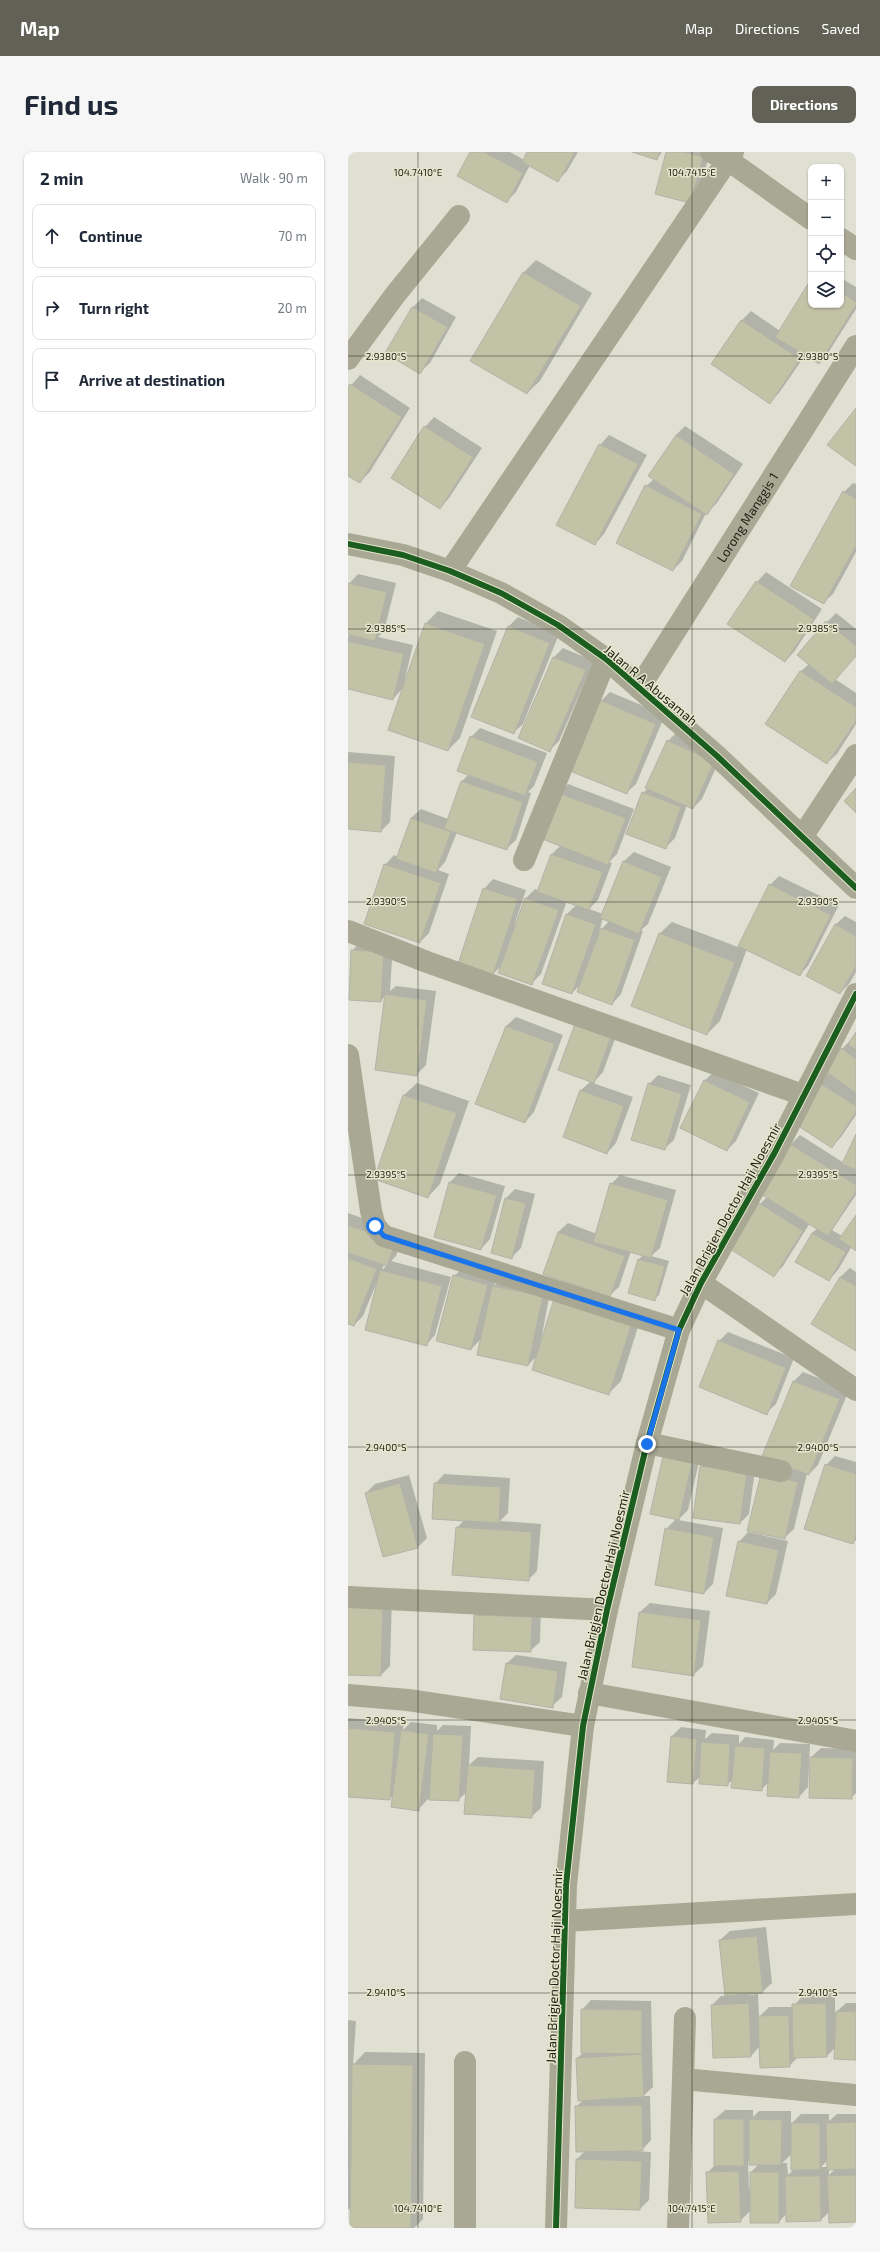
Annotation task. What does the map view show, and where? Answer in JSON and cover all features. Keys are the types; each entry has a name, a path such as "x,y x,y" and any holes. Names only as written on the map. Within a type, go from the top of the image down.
{"street":[{"path":"450,571 724,155 808,217"},
{"path":"348,359 395,294 459,216"},
{"path":"844,241 856,248"},
{"name":"Lorong Manggis 1","path":"639,688 856,346"},
{"name":"Jalan R A Abusamah","path":"348,544 403,555 450,571 501,593 558,625 606,660 717,756 856,888"},
{"path":"524,860 606,660"},
{"path":"802,837 856,755"},
{"path":"348,931 426,962 803,1095"},
{"name":"Jalan Brigjen Doctor Haji Noesmir","path":"556,2228 565,1921 583,1726 607,1610 647,1444 679,1330 701,1282 775,1152 856,994"},
{"path":"348,1055 371,1211 375,1226 384,1236 679,1330"},
{"path":"701,1282 856,1390"},
{"path":"647,1444 781,1471"},
{"path":"348,1598 607,1610"},
{"path":"589,1693 856,1741"},
{"path":"348,1696 408,1700 583,1726"},
{"path":"565,1921 856,1904"},
{"path":"678,2228 685,2018"},
{"path":"465,2062 465,2228"},
{"path":"683,2079 856,2095"}],"building":[{"path":"470,152 484,152 523,173 507,203 457,176"},
{"path":"527,152 575,152 558,182 522,162"},
{"path":"632,152 660,152 657,160"},
{"path":"666,152 684,152 703,157 690,203 655,194"},
{"path":"523,272 581,306 527,394 470,361"},
{"path":"808,284 808,308 844,308 844,294 856,302 856,305 819,364 775,337"},
{"path":"412,307 448,327 420,374 385,353"},
{"path":"741,320 800,359 770,404 711,364"},
{"path":"350,384 402,417 360,483 348,476 348,387"},
{"path":"856,408 856,466 827,445"},
{"path":"424,426 473,457 440,509 391,478"},
{"path":"676,435 734,474 707,515 648,476"},
{"path":"599,444 638,464 595,545 556,525"},
{"path":"645,485 702,514 673,571 616,543"},
{"path":"843,491 856,499 856,546 824,604 790,586"},
{"path":"756,581 814,619 785,662 727,624"},
{"path":"348,583 387,592 375,641 348,635"},
{"path":"826,621 856,646 856,656 832,684 797,655"},
{"path":"425,623 485,644 448,751 388,730"},
{"path":"508,626 550,643 514,734 471,717"},
{"path":"348,641 404,654 393,700 348,689"},
{"path":"553,657 586,670 550,752 518,738"},
{"path":"800,671 856,707 856,721 827,764 765,724"},
{"path":"600,700 656,724 627,794 570,771"},
{"path":"470,736 538,762 525,796 457,771"},
{"path":"667,740 714,762 693,809 645,788"},
{"path":"348,762 386,765 381,832 348,829"},
{"path":"461,781 523,802 507,850 444,829"},
{"path":"856,788 856,813 844,801"},
{"path":"642,792 681,807 666,849 626,834"},
{"path":"558,793 626,818 608,865 540,838"},
{"path":"411,818 451,832 436,873 396,859"},
{"path":"551,854 603,872 589,910 537,892"},
{"path":"623,861 662,877 639,934 600,918"},
{"path":"384,864 441,883 420,943 364,924"},
{"path":"769,884 831,915 800,976 738,946"},
{"path":"483,888 518,899 493,975 458,964"},
{"path":"525,898 559,910 532,985 498,973"},
{"path":"566,914 596,924 572,994 542,984"},
{"path":"835,924 856,936 856,966 840,994 806,976"},
{"path":"601,928 635,940 612,1005 577,992"},
{"path":"659,933 735,962 707,1035 631,1006"},
{"path":"351,950 384,952 381,1002 349,1000"},
{"path":"385,994 427,1000 417,1076 375,1070"},
{"path":"576,1021 612,1034 594,1083 558,1070"},
{"path":"506,1026 555,1044 525,1123 475,1104"},
{"path":"856,1032 856,1050 848,1044"},
{"path":"841,1048 856,1059 856,1093 825,1071"},
{"path":"704,1080 750,1102 727,1151 680,1128"},
{"path":"818,1082 856,1106 856,1112 832,1148 792,1122"},
{"path":"648,1083 682,1094 665,1150 631,1140"},
{"path":"580,1090 624,1106 607,1154 563,1137"},
{"path":"403,1095 457,1113 428,1198 374,1179"},
{"path":"856,1134 856,1170 842,1164"},
{"path":"790,1144 856,1185 856,1191 828,1236 759,1193"},
{"path":"449,1182 497,1195 481,1250 434,1237"},
{"path":"610,1183 668,1200 651,1258 593,1242"},
{"path":"505,1198 526,1203 512,1259 491,1253"},
{"path":"759,1203 803,1231 774,1277 730,1249"},
{"path":"856,1215 856,1251 839,1239"},
{"path":"348,1225 396,1242 387,1266 348,1253"},
{"path":"558,1232 625,1256 610,1297 543,1274"},
{"path":"812,1233 846,1252 829,1281 795,1262"},
{"path":"348,1258 377,1269 354,1326 348,1324"},
{"path":"638,1259 665,1266 655,1301 628,1293"},
{"path":"380,1270 442,1286 427,1346 365,1330"},
{"path":"453,1275 488,1285 471,1350 436,1341"},
{"path":"840,1277 856,1286 856,1351 811,1324"},
{"path":"492,1286 543,1296 528,1366 477,1355"},
{"path":"554,1299 632,1323 609,1395 532,1370"},
{"path":"718,1340 786,1368 767,1415 699,1387"},
{"path":"793,1381 840,1399 809,1475 762,1456"},
{"path":"663,1456 692,1463 679,1520 650,1514"},
{"path":"825,1464 856,1474 856,1535 853,1544 804,1529"},
{"path":"700,1466 747,1472 740,1524 693,1518"},
{"path":"761,1474 798,1482 785,1539 747,1531"},
{"path":"400,1483 418,1548 383,1557 365,1493"},
{"path":"434,1483 501,1487 499,1523 432,1519"},
{"path":"456,1527 532,1532 529,1581 452,1575"},
{"path":"665,1528 714,1537 704,1594 655,1585"},
{"path":"738,1541 779,1550 767,1604 726,1596"},
{"path":"348,1604 383,1605 381,1676 348,1675"},
{"path":"639,1612 701,1620 694,1676 632,1667"},
{"path":"474,1615 532,1617 531,1652 473,1650"},
{"path":"506,1663 558,1671 553,1708 500,1699"},
{"path":"348,1728 395,1732 390,1800 348,1797"},
{"path":"401,1730 429,1734 419,1811 391,1807"},
{"path":"433,1734 463,1735 459,1801 429,1800"},
{"path":"671,1736 697,1739 693,1784 667,1782"},
{"path":"701,1742 730,1744 728,1786 699,1784"},
{"path":"735,1746 765,1748 762,1791 731,1788"},
{"path":"770,1752 802,1753 799,1798 767,1796"},
{"path":"810,1757 853,1758 852,1799 809,1798"},
{"path":"468,1765 535,1770 532,1818 464,1814"},
{"path":"757,1936 763,1993 725,1996 719,1940"},
{"path":"749,2003 751,2057 713,2058 711,2005"},
{"path":"826,2003 827,2057 793,2058 792,2004"},
{"path":"581,2009 642,2010 642,2054 581,2053"},
{"path":"836,2011 856,2012 856,2060 834,2059"},
{"path":"789,2015 790,2067 760,2068 758,2016"},
{"path":"642,2054 644,2097 578,2101 576,2058"},
{"path":"352,2064 413,2065 411,2228 350,2228"},
{"path":"642,2105 643,2151 576,2152 575,2106"},
{"path":"714,2119 744,2119 744,2166 714,2166"},
{"path":"749,2119 782,2120 781,2165 749,2165"},
{"path":"856,2122 856,2169 827,2170 826,2123"},
{"path":"791,2123 820,2123 820,2170 791,2170"},
{"path":"576,2159 642,2161 640,2210 575,2208"},
{"path":"739,2171 741,2222 708,2223 706,2172"},
{"path":"750,2172 779,2172 779,2223 750,2223"},
{"path":"856,2175 856,2222 829,2223 827,2176"},
{"path":"785,2176 820,2176 821,2221 786,2222"}],"cycle path":[{"path":"348,544 403,555 450,571 501,593 558,625 606,659 717,756 856,888"},
{"path":"556,2228 566,1885 583,1726 607,1610 647,1443 679,1330 701,1283 775,1152 856,994"}],"route":[{"path":"375,1226 384,1236 679,1330 647,1444"}]}
